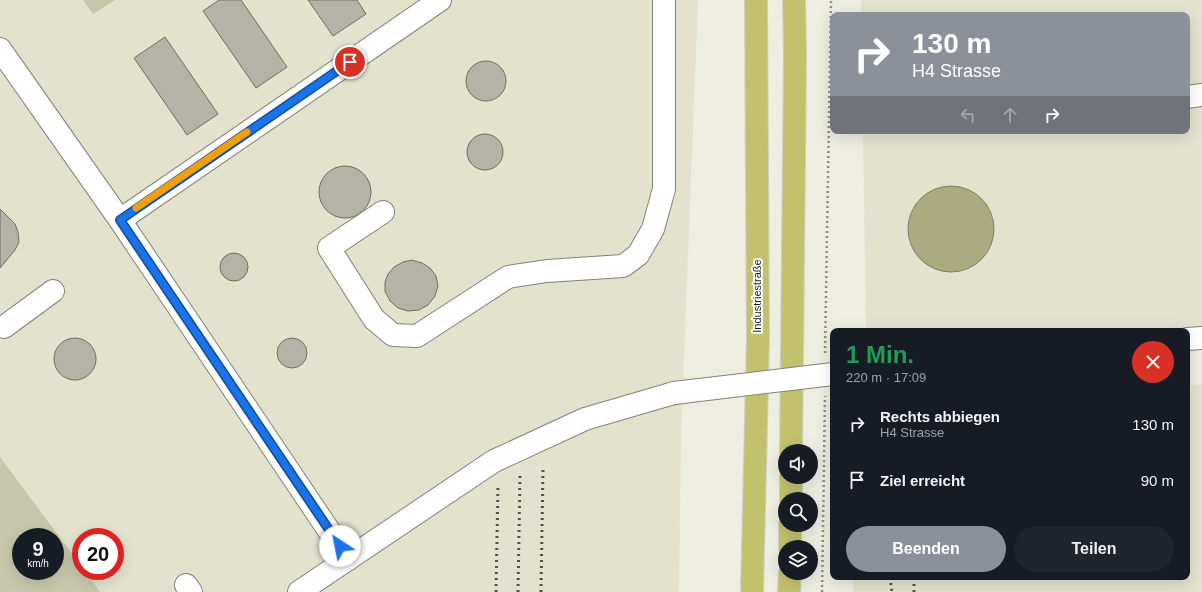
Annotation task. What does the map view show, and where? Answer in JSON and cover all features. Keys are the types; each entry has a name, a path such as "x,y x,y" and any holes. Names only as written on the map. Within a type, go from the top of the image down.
{"highway":[{"name":"Industriestraße","path":"752,592 758,338 756,0"},
{"path":"791,444 795,63 794,0"},
{"path":"789,592 790,580"}],"lane":[{"path":"120,220 440,0"},
{"path":"383,212 329,248 374,319 393,335 417,336 508,277 547,271 623,266 638,254 653,229 664,189 664,0"},
{"path":"0,49 120,220 348,559"},
{"path":"1190,97 1202,96"},
{"path":"4,327 53,291"},
{"path":"1190,339 1202,338"},
{"path":"299,592 494,461 585,418 674,393 829,365"}],"path":[{"path":"831,0 831,12"},
{"path":"829,365 830,134"},
{"path":"822,592 825,395"}],"shaded area":[{"path":"0,0 698,0 681,434 679,592 0,592"},
{"path":"83,0 115,0 93,14"},
{"path":"861,0 1202,0 1202,329 1190,330 1190,328 866,328 863,134 1190,134 1190,12 861,12"},
{"path":"951,186 968,189 982,198 991,212 994,229 991,246 982,260 968,269 951,272 934,269 920,260 911,246 908,229 911,212 920,198 934,189"},
{"path":"1202,384 1202,592 853,592 853,580 1190,580 1190,386"},
{"path":"0,457 53,528 12,528 12,580 64,580 64,543 72,554 72,580 91,580 100,592 0,592"}],"building":[{"path":"219,0 241,0 287,67 256,88 203,11"},
{"path":"308,0 357,0 366,14 333,36"},
{"path":"165,37 218,114 187,135 134,58"},
{"path":"486,61 494,63 500,67 504,73 506,81 504,89 500,95 494,99 486,101 478,99 472,95 468,89 466,81 468,73 472,67 478,63"},
{"path":"488,134 498,139 502,145 502,159 498,165 492,169 482,170 472,165 468,159 467,149 472,139 478,135"},
{"path":"340,166 350,166 364,173 371,187 371,197 364,211 350,218 340,218 330,214 323,207 319,197 319,187 323,177 330,170"},
{"path":"0,209 15,224 19,242 15,250 0,268"},
{"path":"234,253 244,257 248,267 244,277 234,281 224,277 220,267 224,257"},
{"path":"412,260 422,263 430,268 436,276 438,286 435,296 428,305 419,310 408,311 398,308 390,301 385,291 385,282 388,274 394,267 403,262"},
{"path":"71,338 79,338 90,344 96,355 96,363 90,374 79,380 71,380 60,374 54,363 54,355 60,344"},
{"path":"292,338 302,343 307,353 302,363 292,368 282,363 277,353 282,343"}],"railway":[{"path":"541,592 543,469"},
{"path":"518,592 520,474"},
{"path":"496,592 498,484"},
{"path":"890,580 892,592"},
{"path":"914,580 914,592"}],"slow traffic":[{"path":"136,208 247,132"}],"route":[{"path":"340,546 120,220 350,62"}]}
